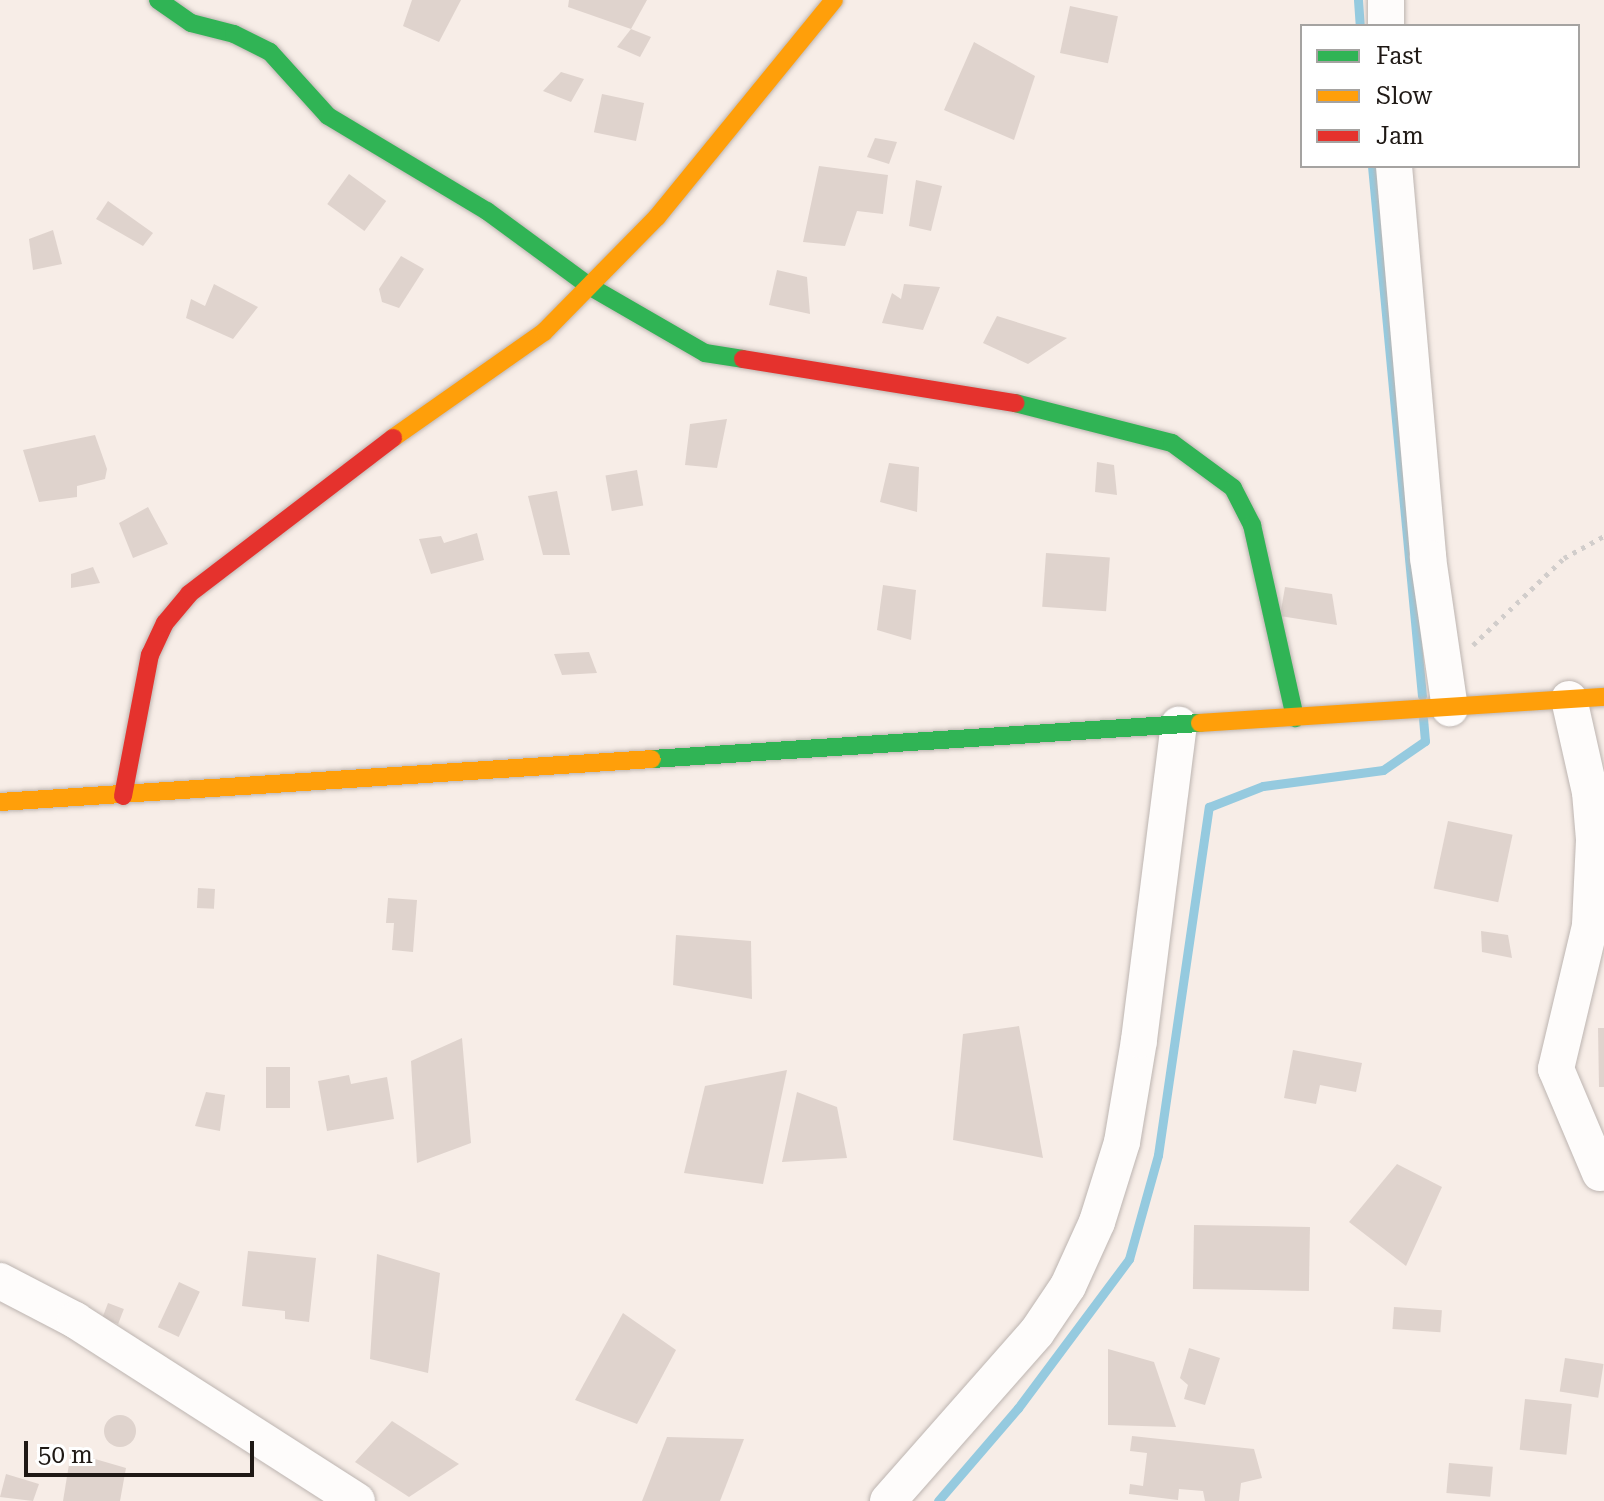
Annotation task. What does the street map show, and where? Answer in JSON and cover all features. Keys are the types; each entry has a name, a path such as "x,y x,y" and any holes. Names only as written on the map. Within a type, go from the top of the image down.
{"street":[{"path":"158,0 191,23 234,34 270,52 328,116 487,211 589,286 720,357 972,394 1121,426 1172,443 1233,488 1252,525 1295,718"},
{"path":"123,796 128,749 150,655 165,623 189,594 412,423 544,332 657,217 834,0"},
{"path":"1386,0 1386,24"},
{"path":"1394,168 1428,558 1450,708"},
{"path":"0,802 1586,698 1594,840 1590,926 1556,1069 1600,1173"},
{"path":"888,1501 1037,1332 1068,1286 1106,1197 1122,1142 1156,936 1179,725"},
{"path":"0,1281 75,1320 357,1501"}],"path":[{"path":"1444,672 1564,558 1604,536"}],"building":[{"path":"412,0 461,0 439,42 403,26"},
{"path":"569,0 647,0 631,29 568,7"},
{"path":"1070,6 1118,16 1108,63 1060,53"},
{"path":"631,29 651,37 640,57 617,47"},
{"path":"974,42 1035,76 1014,140 944,110"},
{"path":"561,72 584,79 571,102 543,91"},
{"path":"602,94 644,103 636,141 594,132"},
{"path":"875,138 897,142 889,164 867,157"},
{"path":"819,166 888,175 883,214 857,211 845,246 803,242"},
{"path":"349,174 386,201 364,231 327,204"},
{"path":"916,180 942,186 931,231 909,226"},
{"path":"108,201 153,233 143,246 96,219"},
{"path":"53,230 62,264 33,270 29,239"},
{"path":"401,256 424,269 399,308 382,302 379,289"},
{"path":"777,270 807,277 810,314 769,305"},
{"path":"214,284 258,307 233,339 186,318 191,299 205,306"},
{"path":"904,284 940,287 923,330 882,323 892,293 901,299"},
{"path":"997,316 1067,338 1028,364 983,343"},
{"path":"727,419 717,468 685,465 690,424"},
{"path":"95,435 107,469 105,479 77,486 77,497 39,502 23,450"},
{"path":"1097,462 1114,465 1117,495 1095,492"},
{"path":"889,463 919,467 917,512 880,502"},
{"path":"637,470 643,505 612,511 605,476"},
{"path":"557,491 570,555 543,555 528,496"},
{"path":"148,507 168,544 133,558 119,523"},
{"path":"477,533 484,560 431,574 419,539 441,536 444,543"},
{"path":"1046,553 1110,557 1106,611 1042,607"},
{"path":"93,567 100,583 71,588 71,574"},
{"path":"883,585 916,590 911,640 877,630"},
{"path":"1285,587 1332,594 1337,625 1280,616"},
{"path":"589,652 597,673 562,675 554,654"},
{"path":"1448,821 1513,835 1498,902 1434,888"},
{"path":"198,888 215,889 214,909 197,908"},
{"path":"388,898 417,900 413,952 392,950 394,923 386,923"},
{"path":"1481,931 1508,935 1512,958 1482,952"},
{"path":"676,935 751,941 752,999 673,985"},
{"path":"1019,1026 1043,1158 953,1140 963,1034"},
{"path":"1598,1028 1604,1028 1604,1087 1599,1087"},
{"path":"462,1038 471,1143 417,1163 411,1061"},
{"path":"1293,1050 1362,1063 1356,1092 1320,1085 1316,1104 1284,1098"},
{"path":"266,1067 290,1067 290,1108 266,1108"},
{"path":"787,1070 763,1184 684,1173 705,1086"},
{"path":"349,1075 351,1084 387,1077 394,1119 327,1131 318,1081"},
{"path":"206,1092 225,1095 220,1131 195,1126"},
{"path":"797,1092 837,1107 847,1158 782,1162"},
{"path":"1397,1164 1442,1187 1406,1266 1349,1222"},
{"path":"1194,1225 1310,1227 1309,1291 1193,1289"},
{"path":"248,1251 316,1258 309,1322 285,1319 285,1311 242,1306"},
{"path":"377,1254 440,1273 428,1373 370,1359"},
{"path":"179,1282 200,1292 179,1337 158,1327"},
{"path":"108,1303 124,1309 118,1324 102,1318"},
{"path":"1394,1307 1442,1310 1440,1332 1392,1329"},
{"path":"623,1313 676,1350 637,1424 575,1400"},
{"path":"1189,1348 1220,1358 1205,1405 1184,1399 1188,1385 1180,1378"},
{"path":"1108,1349 1154,1362 1176,1427 1108,1425"},
{"path":"1565,1358 1604,1364 1598,1398 1560,1392"},
{"path":"1525,1399 1572,1404 1566,1455 1520,1450"},
{"path":"120,1415 131,1420 136,1431 131,1442 120,1447 109,1442 104,1431 109,1420"},
{"path":"392,1421 459,1464 409,1497 355,1462"},
{"path":"1132,1436 1254,1449 1262,1478 1241,1483 1239,1501 1205,1501 1203,1491 1179,1489 1178,1500 1129,1494 1130,1484 1143,1486 1147,1453 1130,1451"},
{"path":"667,1437 744,1439 720,1501 642,1501"},
{"path":"71,1452 126,1468 120,1501 63,1501"},
{"path":"1449,1463 1493,1467 1490,1497 1446,1493"},
{"path":"6,1474 39,1484 33,1501 0,1497"}],"waterway":[{"path":"1358,0 1360,24"},
{"path":"1372,168 1422,696"},
{"path":"938,1501 1018,1408 1129,1259 1158,1155 1209,807 1263,786 1383,770 1425,741 1423,719"}],"traffic: fast":[{"path":"158,0 191,23 234,34 270,52 328,116 487,211 589,286 705,353 743,359"},
{"path":"1015,403 1172,443 1233,488 1252,525 1295,718"},
{"path":"652,759 1200,723"}],"traffic: slow":[{"path":"393,438 544,332 657,217 834,0"},
{"path":"1200,723 1604,697"},
{"path":"0,802 652,759"}],"traffic: jam":[{"path":"743,359 1015,403"},
{"path":"123,796 150,655 165,623 189,594 393,438"}]}
